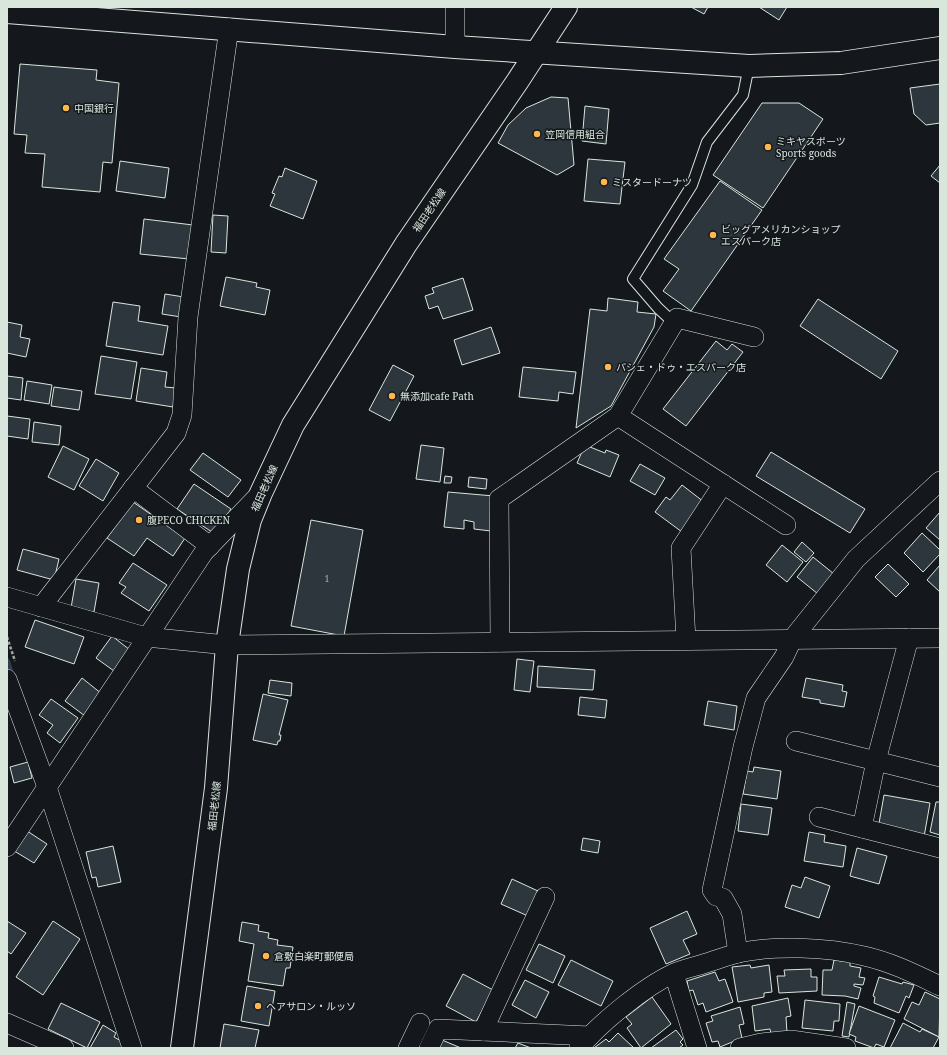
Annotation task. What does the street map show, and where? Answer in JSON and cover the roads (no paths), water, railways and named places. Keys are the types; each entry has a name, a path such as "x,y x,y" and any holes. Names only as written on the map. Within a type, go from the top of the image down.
{"main road":[{"name":"福田老松線","path":"182,1048 216,788 227,645 238,569 250,520 260,493 293,425 397,257 566,7"},
{"path":"7,12 536,53 749,66 841,64 940,48"}],"street":[{"path":"455,7 455,47"},
{"path":"41,607 176,433 182,415 188,317 228,28"},
{"path":"500,642 499,499 618,416 677,318 754,337"},
{"path":"618,416 786,525"},
{"path":"738,953 732,914 723,898 716,896 712,890 756,698 784,657 793,638 856,559 940,481"},
{"path":"686,640 681,548 723,484"},
{"path":"133,488 210,546"},
{"path":"7,847 146,637 210,546 260,493"},
{"path":"7,597 146,637 227,645 793,638 940,638"},
{"path":"862,828 876,761 909,638"},
{"path":"7,679 47,787 132,1048"},
{"path":"796,741 940,777"},
{"path":"819,817 940,848"},
{"path":"483,1031 545,897"},
{"path":"429,1048 438,1029 483,1031 584,1042 638,996 674,974 738,953 796,948 837,951 865,956 905,969 940,986"},
{"path":"674,974 697,1048"},
{"path":"408,1048 420,1022"},
{"path":"7,1023 30,1041 64,1048"},
{"path":"740,1048 761,1043 791,1040 843,1047"}],"lane":[{"path":"674,323 658,308 633,279 692,185 708,142 743,95 749,66"}],"waterway":[{"path":"7,661 12,677"}],"place":[{"name":"中国銀行","path":"66,108"},
{"name":"笠岡信用組合","path":"537,134"},
{"name":"ミキヤスポーツ Sports goods","path":"768,147"},
{"name":"ミスタードーナツ","path":"604,182"},
{"name":"ビッグアメリカンショップ エスパーク店","path":"713,235"},
{"name":"パシェ・ドゥ・エスパーク店","path":"608,367"},
{"name":"無添加cafe Path","path":"392,396"},
{"name":"腹PECO CHICKEN","path":"139,520"},
{"name":"倉敷白楽町郵便局","path":"266,956"},
{"name":"ヘアサロン・ルッソ","path":"258,1006"}]}
